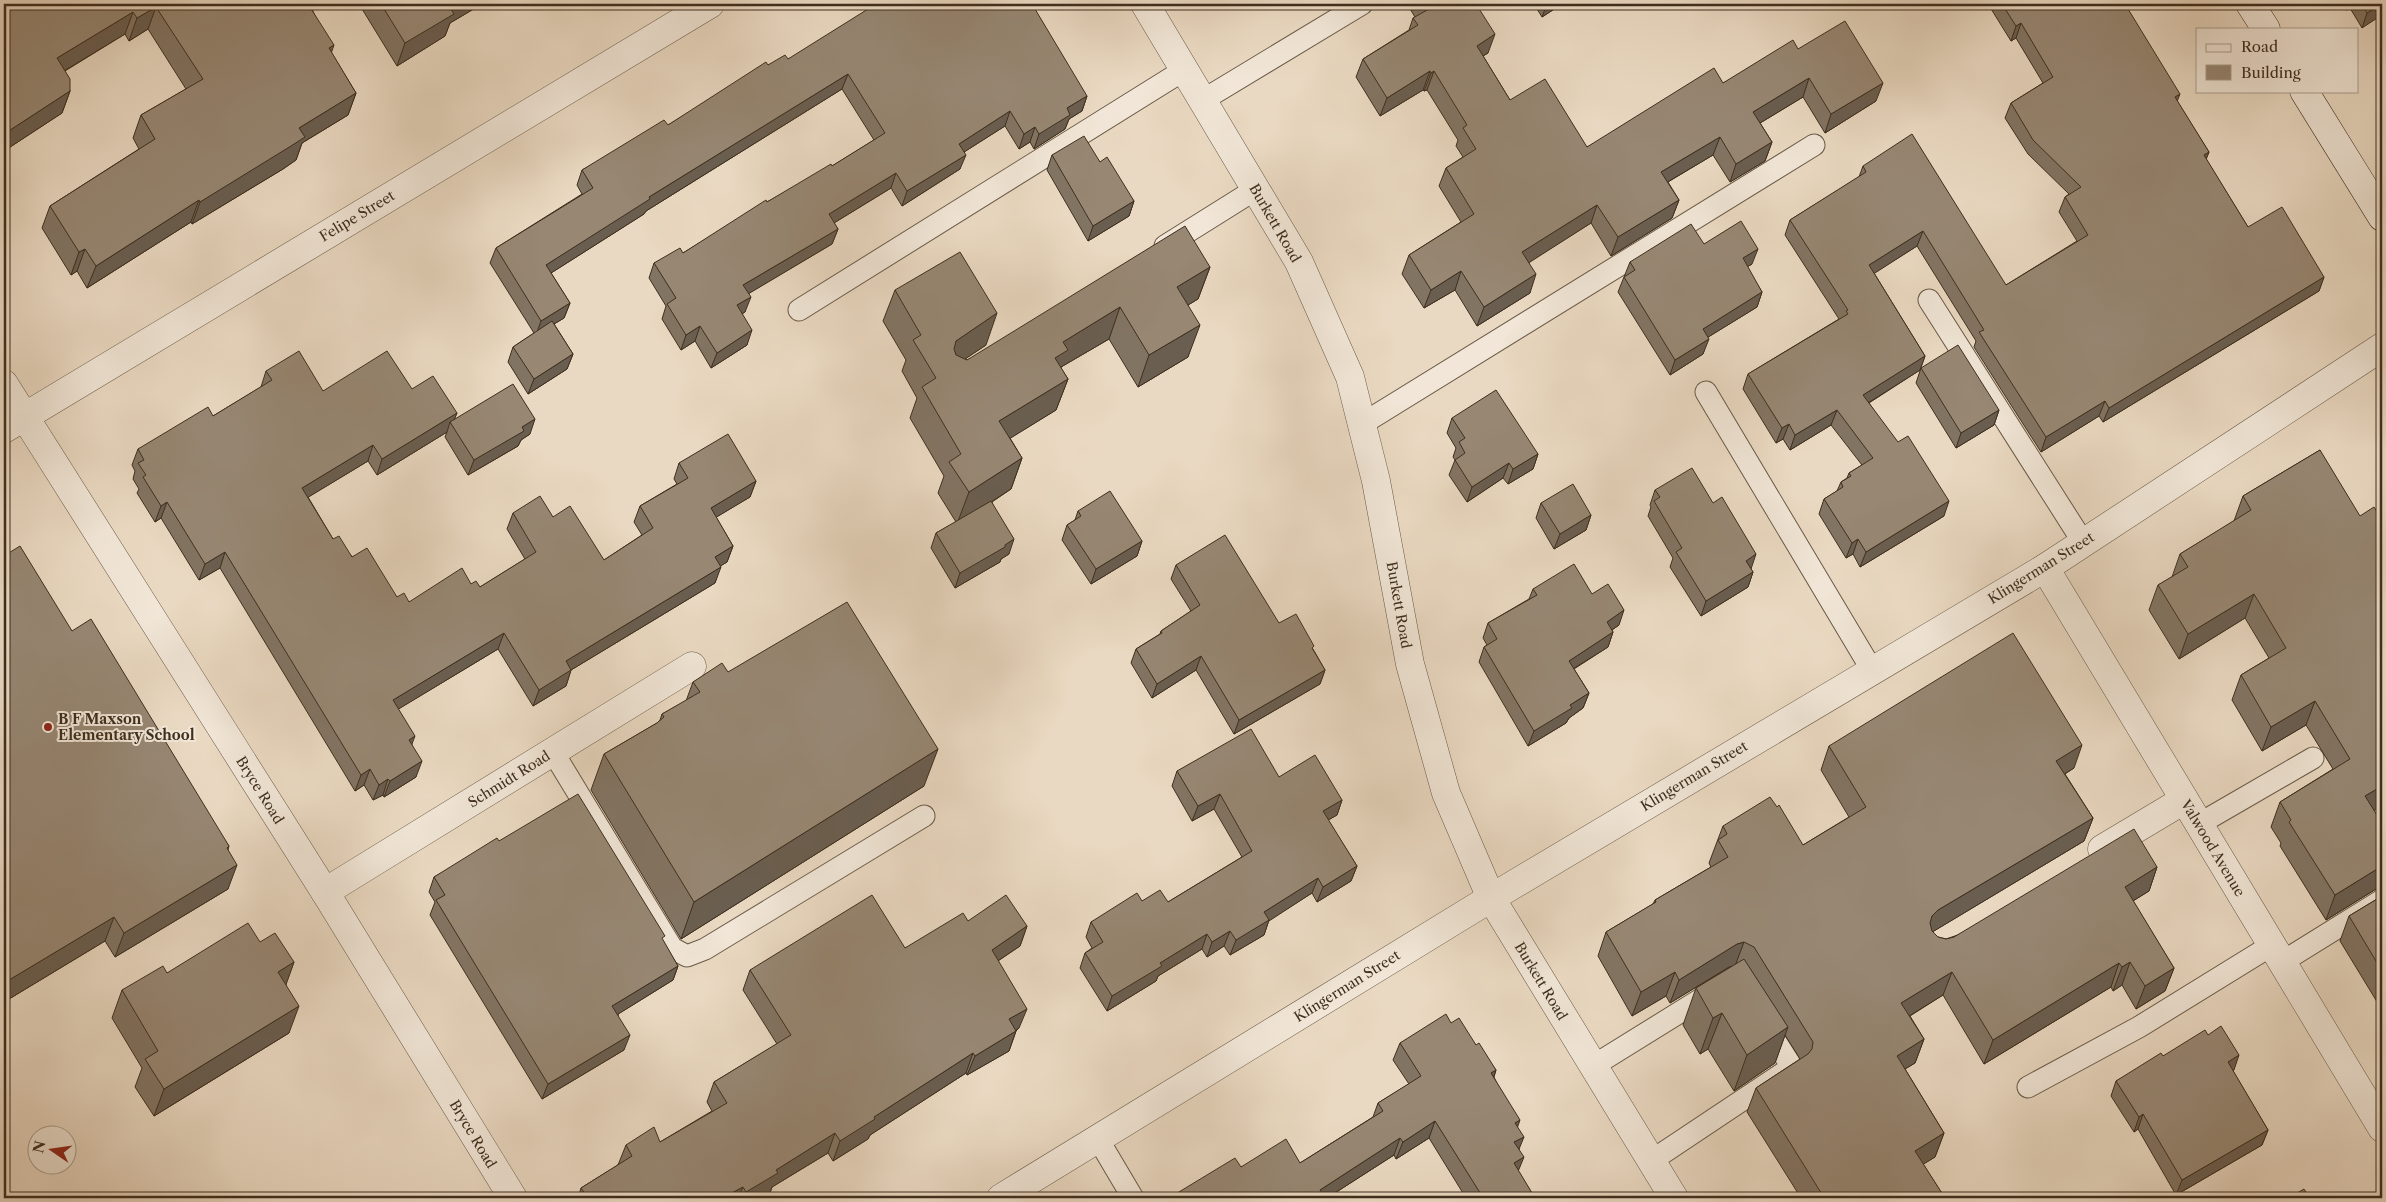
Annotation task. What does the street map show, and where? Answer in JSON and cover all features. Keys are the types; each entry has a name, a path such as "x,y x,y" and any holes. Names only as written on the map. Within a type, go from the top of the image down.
{"street":[{"name":"Felipe Street","path":"14,423 710,4"},
{"name":"Burkett Road","path":"1145,4 1299,262 1350,377 1376,481 1410,664 1446,793 1490,898 1674,1198"},
{"path":"2250,4 2265,28"},
{"path":"2305,92 2382,217"},
{"name":"Klingerman Street","path":"1001,1198 1490,898 2045,568 2382,347"},
{"name":"Bryce Road","path":"4,384 14,423 325,892 513,1198"},
{"name":"Valwood Avenue","path":"2045,568 2382,1128"},
{"name":"Schmidt Road","path":"325,892 692,666"},
{"path":"2082,861 2184,800"}],"lane":[{"path":"1202,100 1362,4"},
{"path":"799,310 1184,70"},
{"path":"1362,424 1814,144"},
{"path":"1147,258 1256,189"},
{"path":"1929,300 2083,542"},
{"path":"1706,392 1872,670"},
{"path":"553,752 672,948 687,956 705,949 924,816"},
{"path":"2199,824 2313,758"},
{"path":"2028,1087 2277,953 2382,900"},
{"path":"1593,1066 1727,983"},
{"path":"1651,1160 1792,1067 1756,1010"},
{"path":"1098,1139 1133,1198"}],"building":[{"path":"4,4 308,4 334,45 329,48 356,93 299,128 305,137 200,202 199,200 96,266 85,249 79,252 50,206 155,139 141,115 203,79 156,7 137,18 133,12 57,58 70,79 70,91 4,134"},
{"path":"381,4 453,4 449,6 454,14 405,43"},
{"path":"876,4 1032,4 1087,96 1067,108 1070,115 1039,134 1035,127 1024,134 1010,111 959,144 966,155 907,191 896,173 829,214 838,229 743,285 751,297 737,305 752,330 717,353 700,326 686,335 667,304 676,298 654,263 680,248 683,253 766,200 767,202 831,164 832,166 885,133 848,74 649,197 650,199 546,265 570,303 541,321 496,248 593,188 582,170 664,120 668,125 766,62 768,65 785,55 788,59"},
{"path":"1425,4 1476,4 1495,34 1477,46 1510,100 1545,79 1587,147 1714,68 1723,83 1793,40 1798,49 1845,21 1883,83 1831,114 1809,78 1753,112 1772,142 1736,164 1720,137 1661,172 1679,200 1618,237 1597,205 1522,252 1536,274 1484,307 1461,271 1431,290 1409,255 1474,214 1446,168 1476,149 1463,128 1467,125 1434,71 1431,73 1430,71 1387,98 1363,59 1418,25 1413,18 1429,9"},
{"path":"2002,4 2125,4 2180,94 2175,97 2209,152 2204,155 2248,227 2282,207 2324,277 2109,408 2105,401 2046,437 1979,332 1984,330 1923,231 1869,265 1925,356 1863,395 1898,442 1908,436 1949,501 1866,552 1858,539 1852,543 1824,499 1843,487 1841,482 1851,476 1849,473 1873,458 1837,410 1795,435 1789,424 1782,428 1748,374 1848,314 1846,311 1848,310 1790,220 1866,172 1863,166 1912,134 2006,285 2088,235 2065,197 2081,187 2033,140 2011,103 2053,77 2021,23 2016,26"},
{"path":"2362,4 2382,4 2367,13"},
{"path":"1084,136 1100,162 1107,157 1134,201 1093,226 1052,155"},
{"path":"1741,221 1758,249 1743,258 1762,292 1703,329 1709,339 1675,360 1624,277 1635,270 1630,262 1691,224 1704,244"},
{"path":"1185,226 1210,267 1177,287 1200,325 1149,355 1120,307 1063,342 1068,350 1055,358 1068,379 999,421 1022,458 969,492 949,462 961,454 922,387 936,378 913,340 921,335 895,290 960,252 997,313 956,341 954,349 956,355 967,360"},
{"path":"552,321 573,354 534,379 513,347"},
{"path":"1958,345 1999,410 1961,433 1921,368"},
{"path":"299,351 323,391 387,351 412,389 433,376 457,413 382,459 373,445 302,488 333,539 339,536 352,557 367,548 397,597 404,593 409,602 462,568 471,584 476,581 480,587 536,552 513,513 540,496 553,517 570,506 604,560 653,528 640,506 688,478 679,463 728,434 756,481 711,508 733,546 715,557 721,567 566,661 571,670 539,690 504,633 393,700 415,736 409,740 422,761 390,781 388,779 379,785 370,769 361,775 225,552 205,564 167,502 161,506 143,477 146,475 138,463 144,460 138,449 208,407 213,416 272,380 266,371"},
{"path":"513,384 535,419 522,427 524,431 474,460 450,422"},
{"path":"1496,390 1538,454 1513,469 1509,463 1472,487 1455,460 1465,453 1459,442 1465,438 1452,418"},
{"path":"2320,450 2360,516 2374,507 2382,520 2382,786 2365,796 2382,823 2382,866 2335,895 2289,822 2291,820 2280,802 2350,759 2315,701 2271,727 2241,675 2286,648 2254,594 2188,634 2158,585 2188,567 2180,554 2251,510 2243,496"},
{"path":"1692,468 1713,503 1722,497 1756,554 1746,561 1753,572 1706,601 1676,552 1682,548 1654,501 1660,497 1655,490"},
{"path":"1573,484 1591,515 1560,534 1541,503"},
{"path":"1110,491 1142,541 1096,569 1067,525 1081,516 1078,511"},
{"path":"991,501 1014,539 1005,547 960,573 936,533"},
{"path":"1225,535 1279,623 1296,614 1325,670 1239,720 1201,656 1157,684 1136,649 1162,633 1161,631 1200,605 1176,565"},
{"path":"20,546 72,631 91,619 229,846 227,848 237,865 124,933 114,917 4,983 4,556"},
{"path":"1574,564 1592,594 1608,584 1624,610 1607,622 1613,632 1569,661 1589,693 1570,705 1572,708 1534,731 1484,647 1497,639 1488,623 1537,595 1533,589"},
{"path":"847,602 938,749 694,902 604,754 657,723 664,717 662,714 700,692 693,682 722,663 728,672"},
{"path":"2013,633 2082,745 2056,761 2093,818 1938,910 1932,916 1930,923 1932,931 1938,937 1946,939 1954,937 2134,829 2157,867 2125,887 2174,968 2145,986 2130,962 2122,967 2119,963 1993,1040 1952,972 1901,1003 1924,1039 1897,1056 1944,1133 1915,1151 1945,1198 1821,1198 1823,1196 1756,1088 1808,1054 1812,1049 1813,1042 1754,947 1744,942 1737,944 1679,980 1675,972 1641,992 1606,932 1656,902 1655,900 1728,857 1718,840 1727,834 1723,826 1770,797 1777,807 1779,805 1803,845 1866,807 1829,746"},
{"path":"1251,729 1279,777 1315,755 1342,800 1323,811 1357,866 1323,887 1318,878 1264,912 1269,920 1236,940 1230,931 1212,942 1207,934 1160,963 1162,966 1112,996 1085,953 1103,942 1091,922 1137,893 1142,901 1160,890 1168,902 1252,851 1220,794 1198,806 1177,771"},
{"path":"578,794 665,936 662,938 678,966 612,1006 630,1035 548,1084 436,900 445,895 434,877 497,838 499,841"},
{"path":"872,895 905,948 963,913 968,921 1006,895 1027,926 992,950 1027,1009 1009,1019 1016,1031 975,1056 973,1053 840,1141 835,1133 776,1170 778,1173 746,1192 743,1187 722,1198 588,1198 581,1188 632,1156 626,1145 654,1127 660,1142 727,1103 714,1082 791,1035 750,970"},
{"path":"2382,896 2382,971 2349,916"},
{"path":"248,923 260,942 275,933 294,962 278,972 299,1006 164,1089 145,1059 158,1051 122,990 163,966 167,973"},
{"path":"1744,959 1788,1027 1747,1055 1722,1013 1713,1018 1696,988"},
{"path":"1446,1014 1451,1023 1459,1018 1476,1045 1479,1043 1496,1070 1491,1073 1520,1120 1515,1123 1524,1137 1514,1142 1524,1157 1514,1163 1535,1198 1479,1198 1482,1196 1435,1121 1403,1142 1400,1138 1320,1190 1325,1198 1169,1198 1235,1158 1241,1167 1286,1139 1300,1163 1383,1111 1378,1103 1421,1076 1400,1043"},
{"path":"2221,1026 2239,1055 2228,1062 2268,1130 2182,1180 2143,1114 2139,1117 2116,1081 2161,1053 2163,1056 2205,1030 2208,1035"},
{"path":"2304,1189 2310,1198 2289,1198"}],"place":[{"name":"B F Maxson Elementary School","path":"48,727"}]}
